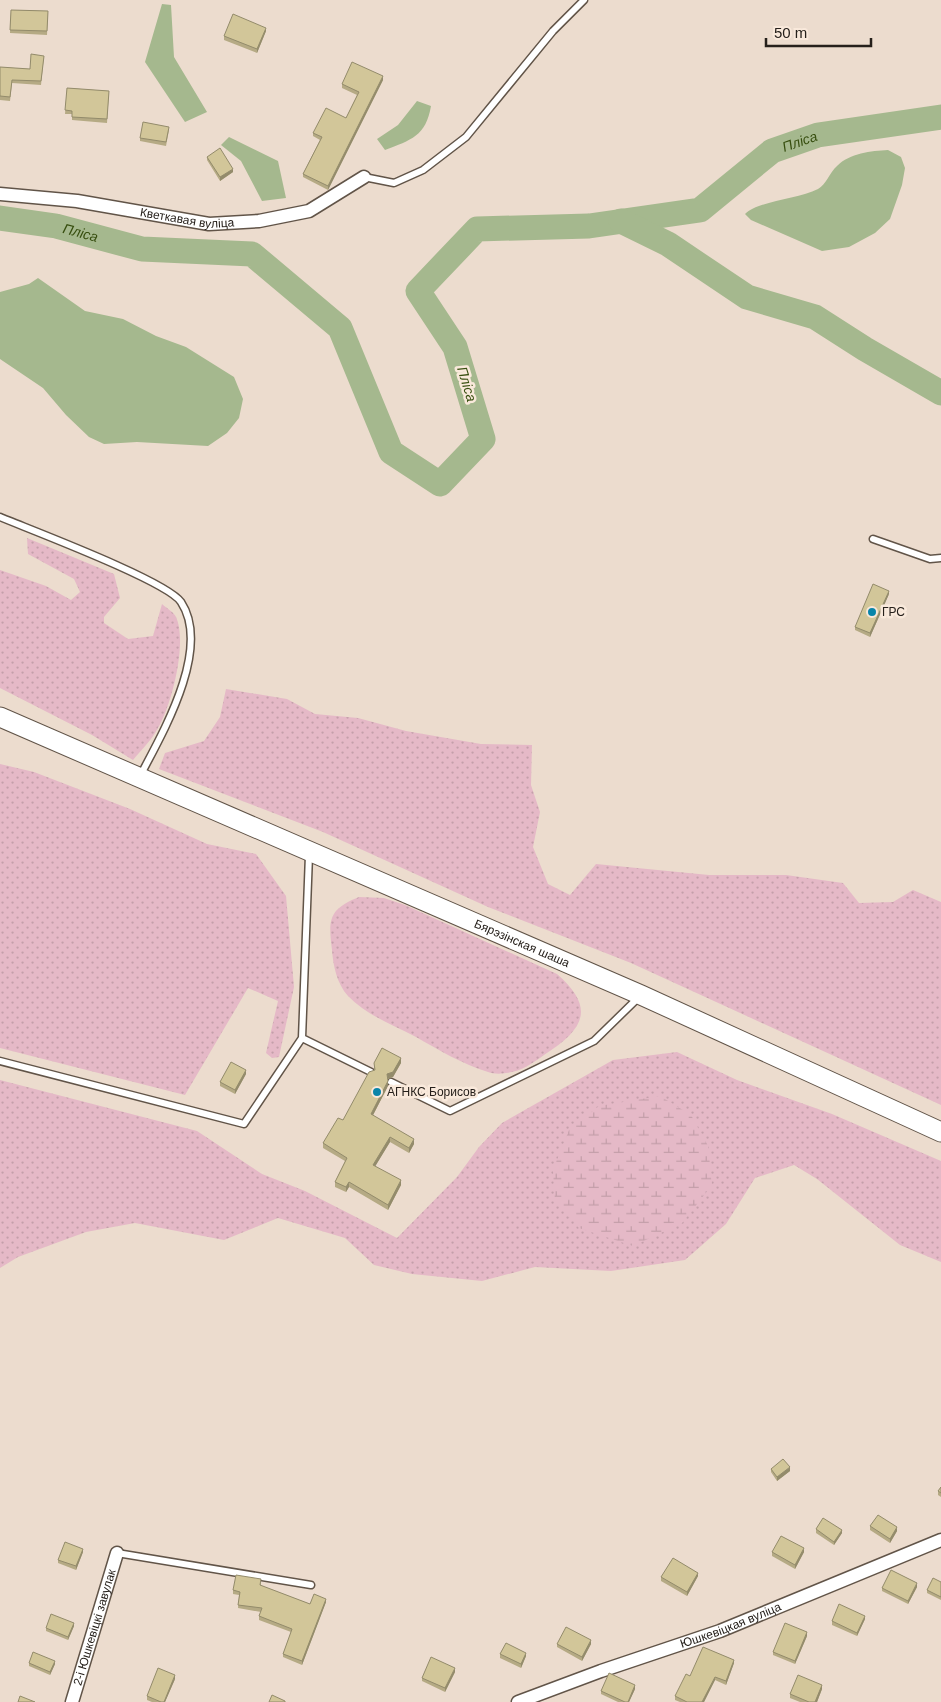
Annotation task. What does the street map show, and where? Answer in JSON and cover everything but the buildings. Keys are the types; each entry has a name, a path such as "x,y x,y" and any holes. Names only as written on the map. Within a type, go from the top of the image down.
{"main road":[{"name":"Бярэзінская шаша","path":"0,717 641,995 941,1132"}],"street":[{"name":"Кветкавая вуліца","path":"0,194 77,201 217,224 259,221 309,210 364,177"},
{"name":"Юшкевіцкая вуліца","path":"518,1702 601,1671 720,1631 941,1540"},
{"name":"2-і Юшкевіцкі завулак","path":"72,1702 117,1553"}],"lane":[{"path":"364,177 394,182 423,170 466,137 553,31 584,0"},
{"path":"0,517 118,566 170,593 181,602 191,625 189,656 184,678 167,724 139,777"},
{"path":"873,539 930,559 941,558"},
{"path":"0,1061 244,1124 302,1038 309,851"},
{"path":"391,1082 450,1112 594,1041 641,995"},
{"path":"302,1038 371,1072"},
{"path":"117,1553 311,1585"}],"green space":[{"path":"27,538 114,574 120,598 104,617 104,623 128,639 153,636 162,604 176,617 180,643 179,659 172,693 167,709 155,733 133,760 92,735 0,688 0,570 46,586 71,600 80,592 74,579 28,554"},
{"path":"226,689 287,699 315,714 358,718 406,731 481,744 532,745 531,785 540,812 533,847 548,884 570,895 596,864 709,875 786,875 843,883 859,903 893,902 913,890 941,902 941,1105 631,963 488,907 323,832 159,769 165,753 204,741 220,717"},
{"path":"0,764 34,772 130,809 207,844 256,854 286,896 294,987 279,1057 272,1058 266,1053 278,1001 248,988 185,1095 0,1048"},
{"path":"359,897 384,898 405,905 557,974 570,987 581,1008 576,1028 557,1046 531,1064 516,1071 497,1074 478,1069 460,1061 371,1014 348,996 338,980 330,930 336,911 349,901"},
{"path":"677,1052 737,1080 832,1114 941,1161 941,1262 900,1245 817,1179 794,1165 755,1178 726,1224 685,1260 611,1271 535,1267 482,1281 412,1274 374,1265 345,1238 278,1218 224,1240 135,1223 86,1232 18,1257 0,1268 0,1080 197,1131 262,1174 305,1191 397,1238 457,1177 479,1147 502,1123 613,1060"},
{"path":"660,1096 691,1115 708,1146 712,1185 682,1223 633,1246 579,1228 555,1201 553,1170 569,1130 599,1106"}],"shaded area":[{"path":"162,4 171,5 174,57 207,112 185,122 145,62"},
{"path":"417,101 431,106 425,124 416,136 410,140 385,150 377,139 398,125"},
{"path":"229,137 278,161 286,198 262,201 241,161 221,145"},
{"path":"888,150 901,157 905,168 902,185 890,219 875,233 849,247 822,251 751,220 745,214 759,206 818,189 842,162 854,155"},
{"path":"38,278 85,311 123,319 156,336 186,347 234,377 243,399 239,418 227,433 208,446 137,442 104,444 89,437 66,415 43,388 0,359 0,292 29,284"}],"waterway":[{"name":"Пліса","path":"0,218 56,226 142,249 252,254 340,328 391,452 440,484 483,439 455,347 418,291 477,229 589,226 700,210 772,151 818,135 941,117"},
{"path":"621,221 668,244 747,297 815,317 865,349 941,393"}],"place":[{"name":"ГРС","path":"872,612"},
{"name":"АГНКС Борисов","path":"377,1092"}]}
